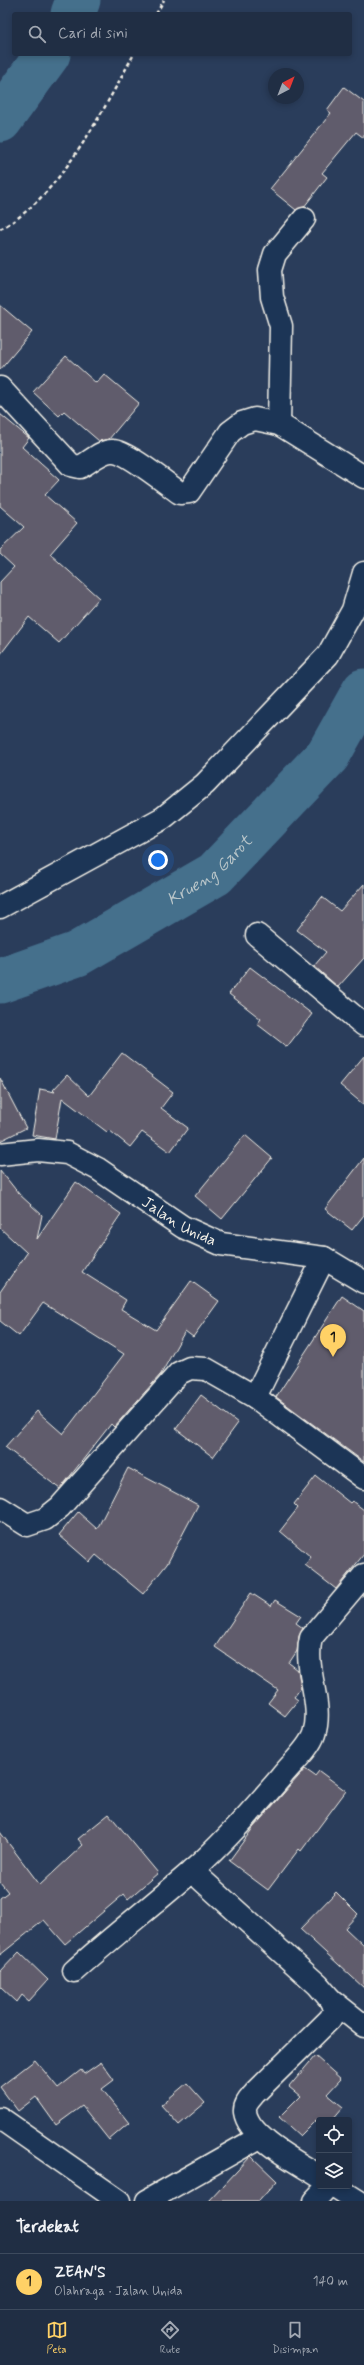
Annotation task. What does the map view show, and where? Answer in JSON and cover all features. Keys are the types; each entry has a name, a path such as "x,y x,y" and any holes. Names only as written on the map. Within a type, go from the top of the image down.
{"street":[{"path":"279,424 281,326 272,297 270,270 275,254 304,219"},
{"path":"0,388 70,465 80,467 104,452 114,450 126,455 180,493 185,494 189,492 230,432 242,423 255,419 279,424 364,477"},
{"path":"0,907 163,818 205,784 328,654 353,610 364,573"},
{"path":"257,935 364,1024"},
{"name":"Jalan Unida","path":"0,1154 38,1150 67,1153 98,1169 183,1227 221,1244 324,1258 364,1282"},
{"path":"255,1397 324,1258"},
{"path":"0,1508 27,1525 45,1519 60,1507 179,1373 190,1368 206,1369 255,1397 364,1478"},
{"path":"74,1971 122,1928 192,1871 246,1818 313,1736 317,1723 308,1650 311,1638 364,1575"},
{"path":"192,1871 318,1985 330,1999 364,2026"},
{"path":"316,2174 260,2137 251,2125 245,2111 246,2103 330,2019 335,2010 330,1999"},
{"path":"0,2118 119,2201"},
{"path":"147,2201 260,2137"},
{"path":"314,2201 325,2189"},
{"path":"339,2189 358,2201"}],"path":[{"path":"157,12 164,0"},
{"path":"0,229 13,222 57,180 98,119 133,56"}],"building":[{"path":"344,87 364,102 364,138 356,132 322,173 327,177 304,207 296,210 270,189 331,113 327,110"},
{"path":"0,305 32,332 0,370"},
{"path":"66,356 96,383 104,374 139,403 109,439 99,441 64,411 59,416 33,392"},
{"path":"0,414 29,438 22,447 59,480 45,495 77,523 50,554 99,598 59,643 29,617 0,655 0,582 14,567 0,554 0,550 24,527 0,506"},
{"path":"364,884 364,958 338,987 314,966 326,952 297,930 322,897 340,911"},
{"path":"250,967 312,1014 287,1047 257,1024 261,1019 229,994"},
{"path":"122,1053 173,1092 161,1108 188,1128 170,1152 142,1132 130,1147 109,1130 107,1132 62,1098 55,1139 32,1135 40,1089 55,1092 53,1090 67,1075 89,1096"},
{"path":"364,1056 364,1105 340,1085"},
{"path":"0,1078 26,1128 0,1141"},
{"path":"245,1135 272,1158 222,1219 195,1196"},
{"path":"364,1158 364,1215 352,1230 325,1209"},
{"path":"0,1170 19,1194 42,1215 37,1239 76,1182 121,1214 82,1272 126,1300 121,1309 156,1330 191,1281 219,1301 193,1337 185,1331 161,1374 114,1427 111,1424 60,1489 5,1447 37,1411 63,1434 124,1354 43,1303 19,1336 0,1321 0,1292 27,1253 0,1228"},
{"path":"342,1296 364,1311 364,1462 276,1397"},
{"path":"201,1395 238,1423 213,1457 176,1429"},
{"path":"128,1468 198,1505 167,1564 143,1594 96,1555 90,1562 59,1535 78,1512 97,1529"},
{"path":"316,1476 350,1503 352,1501 364,1510 364,1554 336,1589 305,1565 311,1557 280,1531 298,1508 294,1504"},
{"path":"251,1593 271,1606 275,1600 301,1616 296,1623 303,1628 299,1636 297,1651 289,1663 298,1670 301,1688 294,1697 298,1700 285,1716 268,1703 278,1690 215,1647"},
{"path":"305,1769 315,1776 319,1771 346,1791 301,1851 299,1849 268,1890 229,1861 253,1828"},
{"path":"109,1814 158,1873 128,1899 124,1894 65,1944 44,1920 0,1955 0,1898 8,1892 0,1882 0,1832 40,1885 83,1845 78,1839"},
{"path":"336,1892 358,1914 345,1928 364,1946 364,1988 300,1929"},
{"path":"19,1952 48,1980 29,2001 22,1995 17,2002 0,1986 0,1972"},
{"path":"315,2056 341,2079 327,2094 343,2107 335,2117 316,2117 316,2120 300,2136 279,2117 300,2096 289,2087"},
{"path":"35,2060 58,2088 81,2070 84,2074 101,2062 114,2080 102,2089 129,2123 109,2140 82,2106 56,2125 36,2097 18,2111 0,2087"},
{"path":"187,2083 205,2103 179,2125 161,2105"},
{"path":"251,2156 277,2181 259,2201 209,2201"}],"waterway":[{"name":"Krueng Garot","path":"74,12 78,0"},
{"name":"Krueng Garot","path":"0,120 47,56"},
{"name":"Krueng Garot","path":"0,981 77,954 215,874 328,755 364,691"}],"place":[{"name":"ZEAN'S","path":"333,1357"}]}
